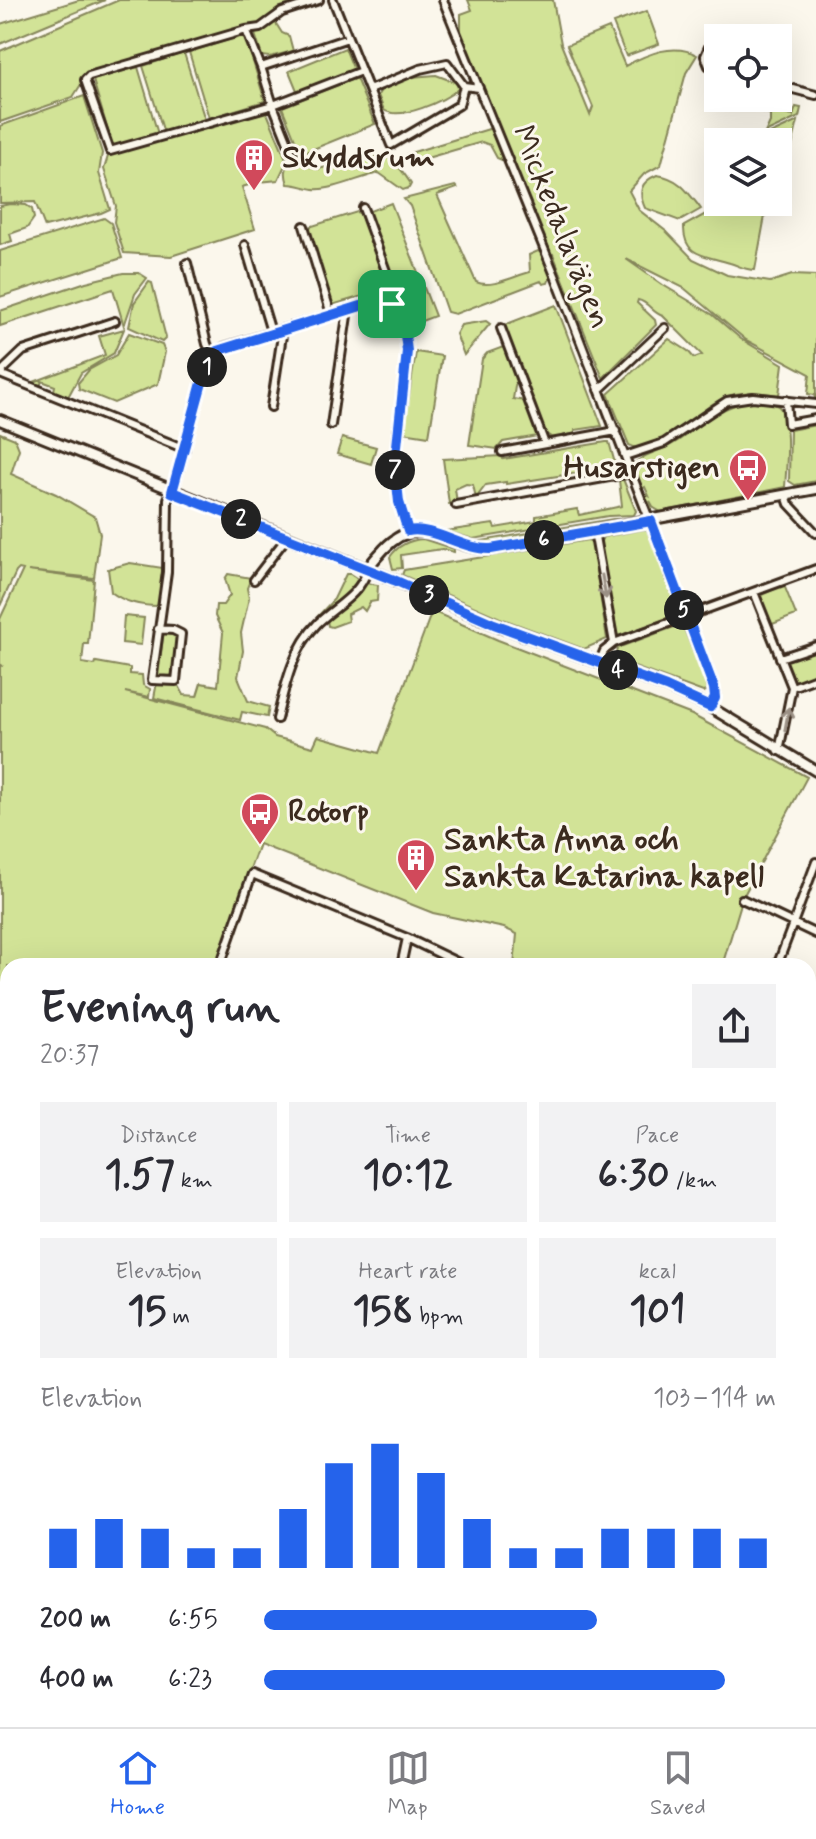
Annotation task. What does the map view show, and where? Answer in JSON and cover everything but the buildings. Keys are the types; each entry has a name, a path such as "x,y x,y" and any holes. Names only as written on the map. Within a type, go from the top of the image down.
{"street":[{"path":"319,0 282,12 260,28 89,76 85,80 110,151 273,105 361,71"},
{"path":"333,0 391,145 459,105 464,86"},
{"name":"Mickedalavägen","path":"443,0 651,521 714,688 715,698 710,707"},
{"path":"246,30 293,155"},
{"path":"261,67 348,38"},
{"path":"369,90 420,69 447,63 464,86 479,88"},
{"path":"792,89 816,95"},
{"path":"363,208 394,293 392,304 404,327 407,351 395,465 399,502 408,531"},
{"path":"304,226 331,314"},
{"path":"245,245 271,332"},
{"path":"187,263 207,344 213,356"},
{"path":"158,629 180,632 176,681 152,680 158,629 168,550 168,499 206,368 213,356 224,347 348,309 380,300 392,304"},
{"path":"331,425 348,309"},
{"path":"115,321 23,351 0,374 185,449"},
{"path":"501,328 545,444"},
{"path":"599,390 665,328"},
{"path":"271,407 283,329"},
{"path":"625,456 664,443 727,401 753,397 816,404"},
{"path":"786,400 788,424 816,419"},
{"path":"0,420 368,569 494,624 666,687 710,707 816,771"},
{"path":"502,452 616,431"},
{"path":"456,505 631,473"},
{"path":"277,719 290,672 303,642 318,623 360,587 368,569 389,543 408,531 420,531 481,549 651,521 816,489"},
{"path":"786,495 789,504 816,533"},
{"path":"594,531 614,643"},
{"path":"254,580 287,537"},
{"path":"599,663 604,651 614,643 816,569"},
{"path":"754,592 792,687 783,744 779,751"},
{"path":"780,658 816,646"},
{"path":"792,687 816,678"},
{"path":"780,958 816,862"},
{"path":"223,958 252,874 448,958"},
{"path":"742,899 816,934"},
{"path":"403,958 407,938"}],"green space":[{"path":"79,0 105,0 0,44 0,24"},
{"path":"119,0 309,0 280,11 256,27 226,33 87,75 73,97 0,122 0,51"},
{"path":"468,0 553,0 561,44 590,115 593,107 567,45 609,28 625,66 651,54 670,50 697,55 686,73 661,165 644,174 629,191 639,210 667,232 693,259 727,275 770,282 792,275 816,276 816,401 814,395 808,394 810,374 746,340 684,288 626,259 713,315 741,339 783,364 779,395 735,394 712,405 667,437 636,448 629,445 608,394 669,339 694,358 702,355 663,316 638,300 637,303 655,320 656,325 603,378 553,254 549,255 461,36 461,14 472,10"},
{"path":"647,11 659,44 626,56 613,23"},
{"path":"275,22 282,33 289,36 293,51 262,56 255,34"},
{"path":"245,35 265,101 209,118 189,52"},
{"path":"345,48 354,70 298,93 289,71"},
{"path":"184,53 205,120 164,133 143,66"},
{"path":"138,67 158,134 113,148 93,80"},
{"path":"436,75 457,83 458,89 433,104 411,111 391,113 384,110 378,95 381,90 411,77"},
{"path":"356,78 375,124 301,154 282,107"},
{"path":"84,96 102,153 99,173 110,209 45,227 35,202 0,203 0,126"},
{"path":"796,107 801,108 799,117 776,128 767,128 770,114 763,112 793,116"},
{"path":"265,108 287,161 278,180 242,187 255,229 171,256 124,253 114,222 116,206 104,169 109,153"},
{"path":"798,121 792,146 792,128 783,128"},
{"path":"492,128 504,161 497,158 490,145 482,142 413,162 407,154"},
{"path":"381,155 398,166 411,184 409,188 403,190 379,173 321,189 288,184 287,181 286,169 292,161 318,169"},
{"path":"657,175 678,183 701,209 680,221 645,208 642,188"},
{"path":"457,188 437,195 476,282 495,283 530,272 529,255 538,251 542,253 551,275 548,283 541,281 455,314 447,312 410,206 404,199"},
{"path":"391,203 435,316 411,325 367,212"},
{"path":"26,205 32,209 34,218 27,228 10,234 12,241 0,245 0,206"},
{"path":"357,212 361,214 390,288 332,305 309,227"},
{"path":"704,215 765,216 755,270 698,254 688,244 684,226"},
{"path":"104,218 111,223 122,258 0,297 0,251"},
{"path":"123,273 139,273 147,278 135,294 124,326 113,289 0,326 0,311"},
{"path":"149,282 152,283 166,338 162,342 129,327 134,303"},
{"path":"556,305 602,426 575,430 575,436 554,439 545,433 504,325"},
{"path":"486,321 490,324 464,355 456,334 461,325"},
{"path":"124,329 114,353 81,373 68,397 54,391 55,386 42,381 40,386 31,383 105,355 99,336"},
{"path":"129,333 162,345 165,352 158,384 114,403 79,389 78,383 89,370 116,355"},
{"path":"506,346 517,374 513,399 525,401 538,436 503,442 497,449 469,445 482,359 487,353"},
{"path":"416,352 442,356 429,436 403,432"},
{"path":"747,402 771,403 782,412 787,444 785,487 661,512 650,501 652,513 644,493 649,496 645,487 642,489 633,465 676,442 718,413"},
{"path":"816,425 816,481 795,485 789,481 790,430"},
{"path":"0,433 15,439 19,449 11,474 56,494 95,517 100,534 94,578 28,571 94,580 88,644 84,644 82,663 95,665 96,662 130,668 130,674 142,675 143,685 150,689 149,697 125,692 265,729 275,737 313,747 318,736 379,753 432,611 498,640 692,715 807,777 743,897 724,958 515,958 517,934 504,928 433,913 259,844 218,958 0,958 0,665 3,666 0,664 0,619 23,570 16,572 0,606"},
{"path":"342,438 376,447 371,464 337,454"},
{"path":"609,442 616,467 486,485 476,498 473,485 466,484 455,489 457,503 449,504 443,459 502,456 503,459"},
{"path":"623,479 636,511 634,515 608,516 473,539 446,531 493,524 495,528 536,521 536,516 577,509 579,515 622,506 619,480"},
{"path":"613,519 635,519 487,545 470,543"},
{"path":"645,529 649,531 679,610 676,615 619,636 615,634 600,543 603,537"},
{"path":"423,539 454,549 454,552 442,549 401,555 402,568 393,569 390,557 400,546"},
{"path":"588,540 592,542 607,639 584,649 500,618 402,575 404,570"},
{"path":"130,563 163,568 158,606 133,603 111,592 108,569"},
{"path":"228,574 251,578 241,633 243,651 238,677 248,701 269,707 267,717 242,712 240,720 154,698 157,682 178,684 184,695 197,696 201,683 218,686 223,633 215,616 216,605 223,605 230,595 225,579"},
{"path":"346,574 359,580 342,601 318,616 334,599"},
{"path":"366,583 378,585 377,601 370,602 365,611 361,607 347,614 348,621 328,626 327,620 352,600"},
{"path":"784,585 796,615 770,625 759,596"},
{"path":"124,616 144,618 141,645 122,643"},
{"path":"682,624 710,690 703,692 615,660 617,648"},
{"path":"164,630 178,633 174,678 158,676"},
{"path":"816,650 816,675 795,683 786,661"}],"place":[{"name":"Skyddsrum","path":"254,192"},
{"name":"Husarstigen","path":"748,502"},
{"name":"Rotorp","path":"260,846"},
{"name":"Sankta Anna och Sankta Katarina kapell","path":"416,892"}],"route":[{"path":"380,300 392,304 404,327 407,351 395,473 399,502 408,531 430,533 472,548 491,549 651,521 714,688 715,698 710,707 666,687 494,624 394,580 172,492 206,368 217,351 380,300"}]}
